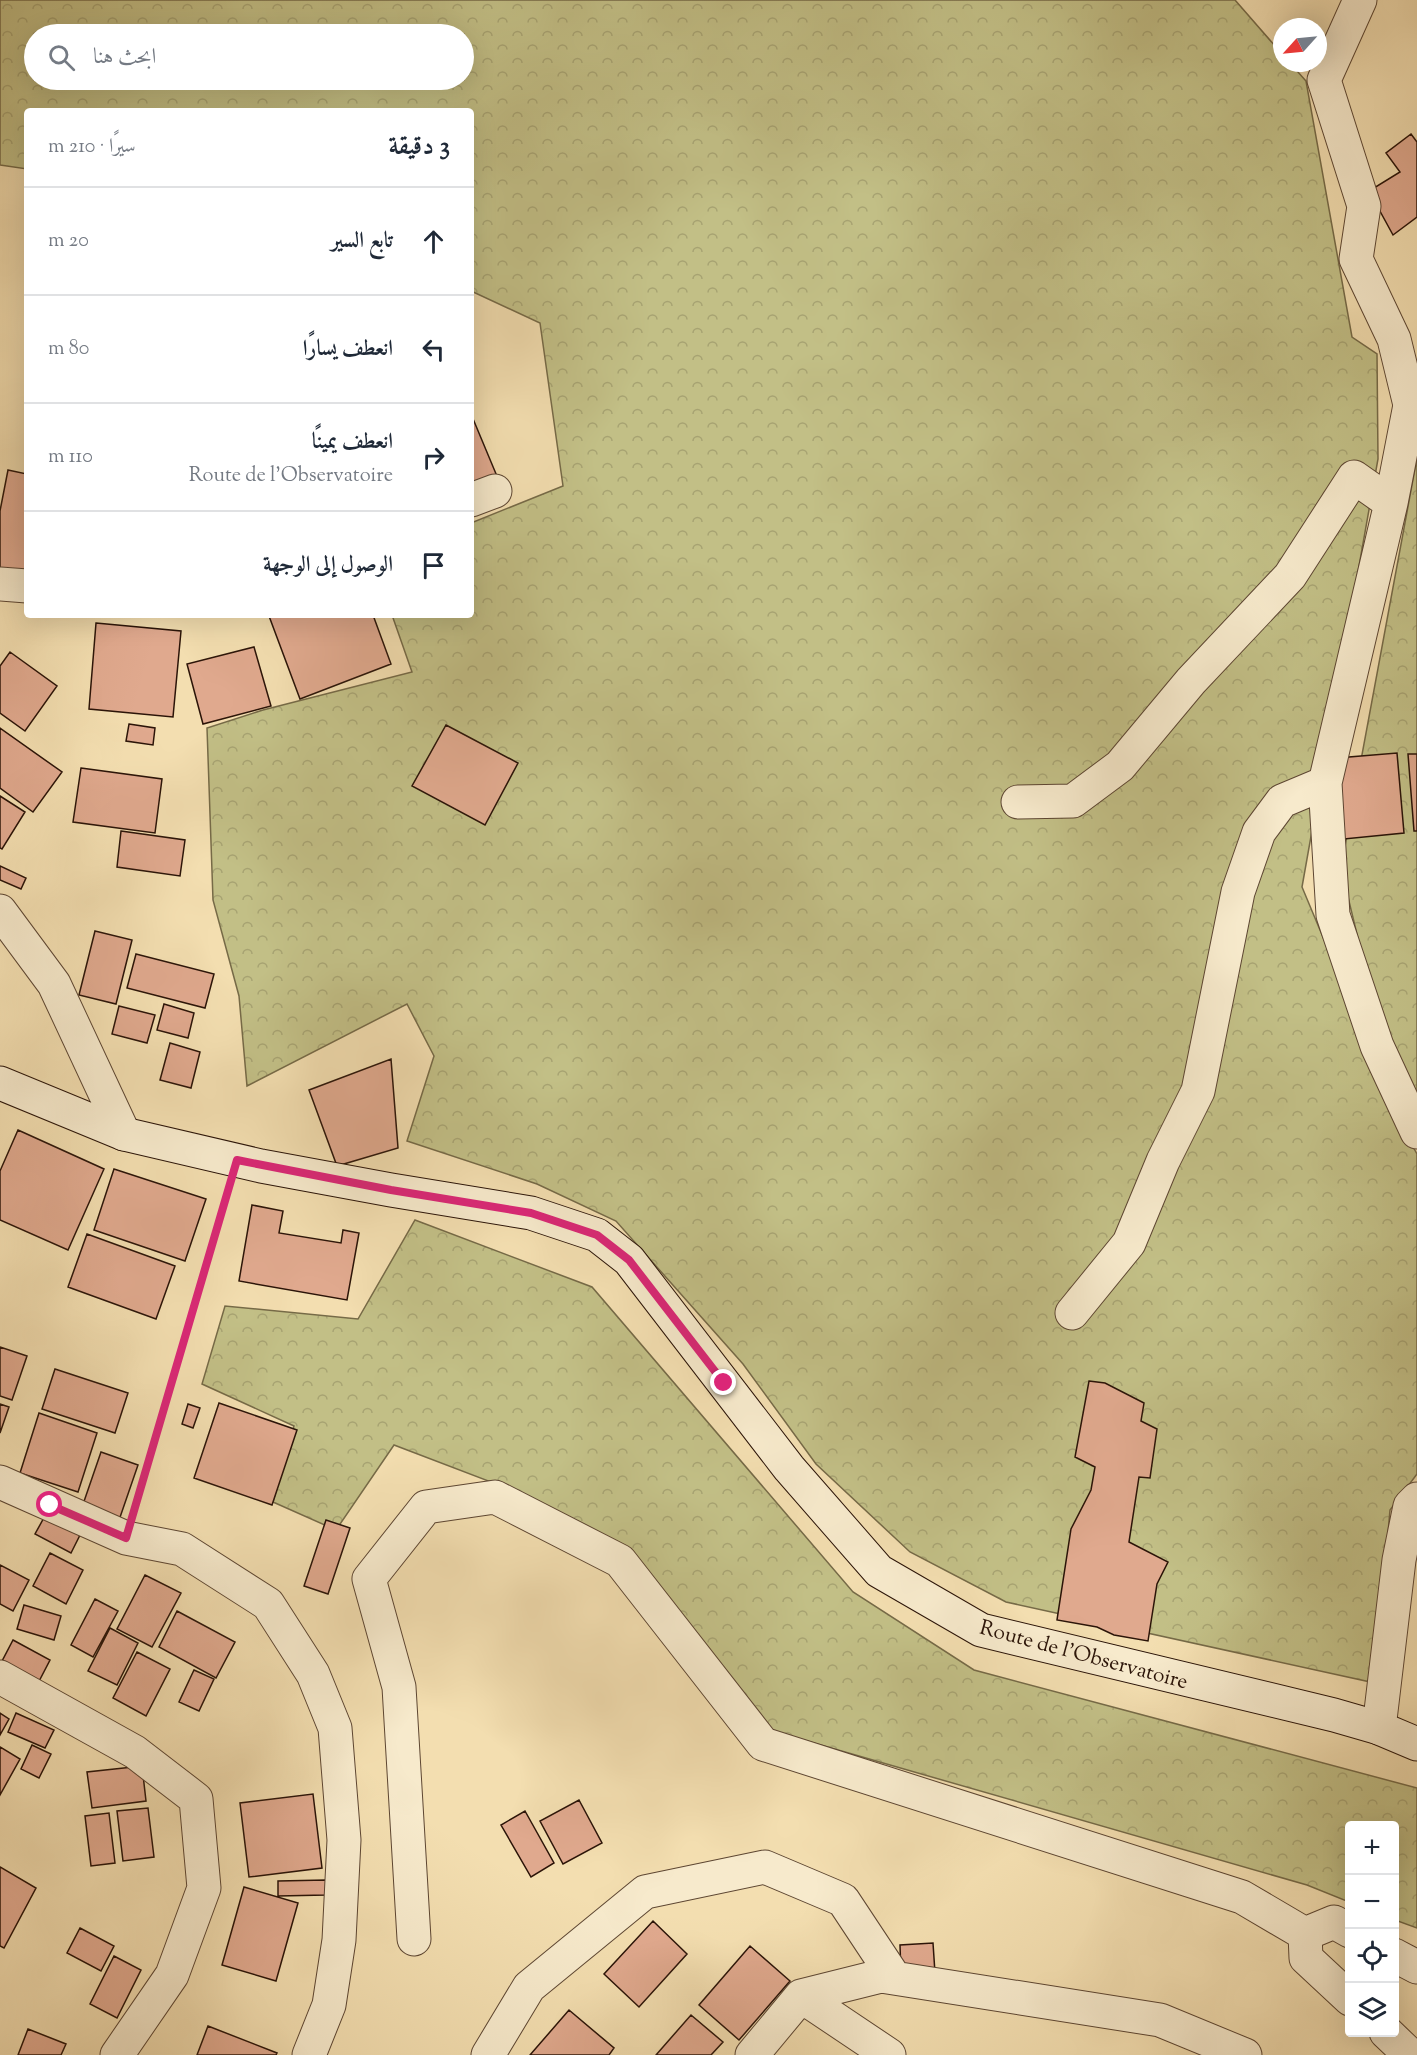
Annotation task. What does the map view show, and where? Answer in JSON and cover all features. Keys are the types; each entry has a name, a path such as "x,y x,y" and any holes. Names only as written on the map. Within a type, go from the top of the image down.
{"street":[{"path":"1360,0 1324,80 1364,206 1356,259 1394,339 1410,405 1391,503 1325,783 1333,915 1377,1046 1417,1132"},
{"path":"1018,802 1073,801 1120,766 1191,681 1290,576 1354,477 1391,503"},
{"path":"0,584 24,586"},
{"path":"1072,1313 1129,1243 1163,1161 1198,1091 1238,892 1259,832 1282,801 1325,783"},
{"path":"0,911 54,984 124,1134"},
{"name":"Route de l'Observatoire","path":"0,1083 124,1134 237,1160 391,1190 531,1213 597,1235 629,1260 789,1468 879,1571 981,1630 1334,1715 1380,1728 1417,1744"},
{"path":"0,1482 126,1538 182,1549 268,1604 313,1674 335,1728 344,1840 339,1940 328,2005 309,2055"},
{"path":"414,1939 399,1688 369,1580 426,1507 495,1497 620,1561 763,1744 1242,1897 1305,1934"},
{"path":"1380,1728 1399,1560 1410,1506 1417,1499"},
{"path":"0,1677 135,1752 196,1799 204,1888 172,1976 117,2055"},
{"path":"488,2055 529,1987 645,1892 765,1867 843,1900 894,1977"},
{"path":"1305,1934 1335,1922 1347,1929"},
{"path":"1305,1934 1306,1958 1345,1994"},
{"path":"1399,1957 1417,1967"},
{"path":"752,2055 801,1996 881,1976 1160,2020 1245,2055"},
{"path":"801,1996 889,2055"},
{"path":"1391,2037 1410,2055"}],"path":[{"path":"126,1538 237,1160"}],"green space":[{"path":"0,0 1235,0 1273,44 1273,72 1298,72 1306,81 1352,337 1377,354 1378,459 1302,887 1404,1131 1417,1154 1417,1474 1390,1510 1375,1683 1006,1602 910,1552 816,1464 743,1364 616,1221 537,1184 407,1141 434,1056 407,1004 247,1086 239,996 213,900 207,728 263,710 412,672 393,618 474,618 474,522 563,486 540,323 474,292 474,108 24,108 24,169 0,165"},
{"path":"1417,458 1417,1100 1375,1009 1341,868"},
{"path":"415,1220 592,1287 853,1592 974,1670 1417,1788 1417,1928 1399,1921 1399,1821 1345,1821 1345,1900 1307,1885 758,1727 561,1517 512,1490 394,1445 336,1530 273,1502 294,1426 202,1384 225,1306 358,1319"}],"building":[{"path":"1411,134 1417,142 1417,217 1393,235 1369,191 1400,172 1386,153"},
{"path":"474,421 499,481 474,492"},
{"path":"8,470 24,473 24,575 0,571 0,511"},
{"path":"270,618 374,618 391,664 300,699"},
{"path":"96,623 181,631 173,717 89,709"},
{"path":"254,647 271,706 203,724 187,664"},
{"path":"10,652 57,686 25,731 0,713 0,666"},
{"path":"129,724 155,728 153,745 126,741"},
{"path":"446,725 518,763 485,825 412,786"},
{"path":"0,728 62,772 33,812 0,788"},
{"path":"1397,753 1404,833 1344,839 1337,758"},
{"path":"1408,754 1417,754 1417,831 1414,831"},
{"path":"81,768 162,779 155,833 73,822"},
{"path":"0,796 25,812 2,849 0,848"},
{"path":"121,831 185,840 180,876 117,867"},
{"path":"0,866 26,878 21,889 0,880"},
{"path":"95,931 132,940 116,1004 79,995"},
{"path":"136,954 214,974 205,1008 127,988"},
{"path":"164,1004 194,1013 188,1038 157,1030"},
{"path":"119,1006 155,1015 147,1043 112,1034"},
{"path":"170,1043 200,1052 191,1088 160,1080"},
{"path":"391,1059 398,1148 337,1166 309,1090"},
{"path":"18,1130 104,1169 68,1250 0,1220 0,1171"},
{"path":"114,1169 206,1199 185,1261 94,1230"},
{"path":"252,1205 283,1211 279,1233 341,1243 343,1230 359,1233 347,1300 239,1281"},
{"path":"87,1234 175,1266 156,1319 68,1287"},
{"path":"0,1347 27,1356 12,1400 0,1396"},
{"path":"55,1369 128,1393 115,1433 42,1409"},
{"path":"1089,1381 1105,1383 1144,1403 1141,1421 1157,1429 1150,1478 1139,1477 1129,1542 1168,1562 1157,1584 1148,1641 1114,1635 1097,1627 1057,1620 1071,1529 1091,1490 1095,1467 1075,1457"},
{"path":"219,1403 297,1430 272,1505 194,1478"},
{"path":"0,1404 9,1407 0,1433"},
{"path":"188,1404 200,1408 193,1428 182,1424"},
{"path":"39,1413 97,1433 78,1492 20,1473"},
{"path":"101,1452 138,1465 117,1526 80,1513"},
{"path":"46,1514 81,1533 71,1553 35,1534"},
{"path":"326,1520 350,1528 328,1594 304,1586"},
{"path":"50,1553 83,1570 66,1604 33,1586"},
{"path":"0,1565 29,1580 13,1611 0,1604"},
{"path":"145,1575 181,1593 152,1647 117,1629"},
{"path":"95,1599 118,1611 93,1657 71,1645"},
{"path":"24,1605 61,1616 54,1640 17,1629"},
{"path":"177,1611 235,1642 216,1678 159,1647"},
{"path":"110,1628 138,1643 117,1685 88,1671"},
{"path":"13,1640 50,1660 35,1689 0,1665"},
{"path":"137,1652 170,1669 146,1716 113,1698"},
{"path":"194,1670 214,1679 199,1711 179,1702"},
{"path":"0,1713 9,1719 0,1735"},
{"path":"16,1713 54,1730 45,1748 8,1732"},
{"path":"32,1745 51,1754 39,1778 21,1769"},
{"path":"0,1747 20,1759 0,1795"},
{"path":"142,1766 146,1801 92,1808 87,1772"},
{"path":"313,1794 322,1868 249,1877 240,1803"},
{"path":"579,1800 602,1843 563,1864 540,1821"},
{"path":"148,1808 154,1857 123,1861 117,1811"},
{"path":"525,1811 554,1863 531,1877 501,1825"},
{"path":"109,1813 115,1863 91,1866 85,1816"},
{"path":"0,1867 36,1888 4,1948 0,1946"},
{"path":"326,1880 326,1895 278,1896 278,1881"},
{"path":"244,1887 298,1903 276,1981 222,1965"},
{"path":"653,1921 687,1954 639,2007 604,1974"},
{"path":"80,1928 114,1946 101,1971 67,1953"},
{"path":"933,1943 935,1973 901,1975 900,1945"},
{"path":"750,1946 790,1981 739,2040 699,2005"},
{"path":"114,1956 141,1970 117,2018 90,2004"},
{"path":"569,2010 614,2048 609,2055 530,2055"},
{"path":"691,2015 723,2042 711,2055 656,2055"},
{"path":"208,2026 277,2053 276,2055 197,2055"},
{"path":"28,2029 66,2044 61,2055 18,2055"}],"route":[{"path":"50,1505 126,1538 237,1160 391,1190 531,1213 597,1235 629,1260 724,1383"}]}
